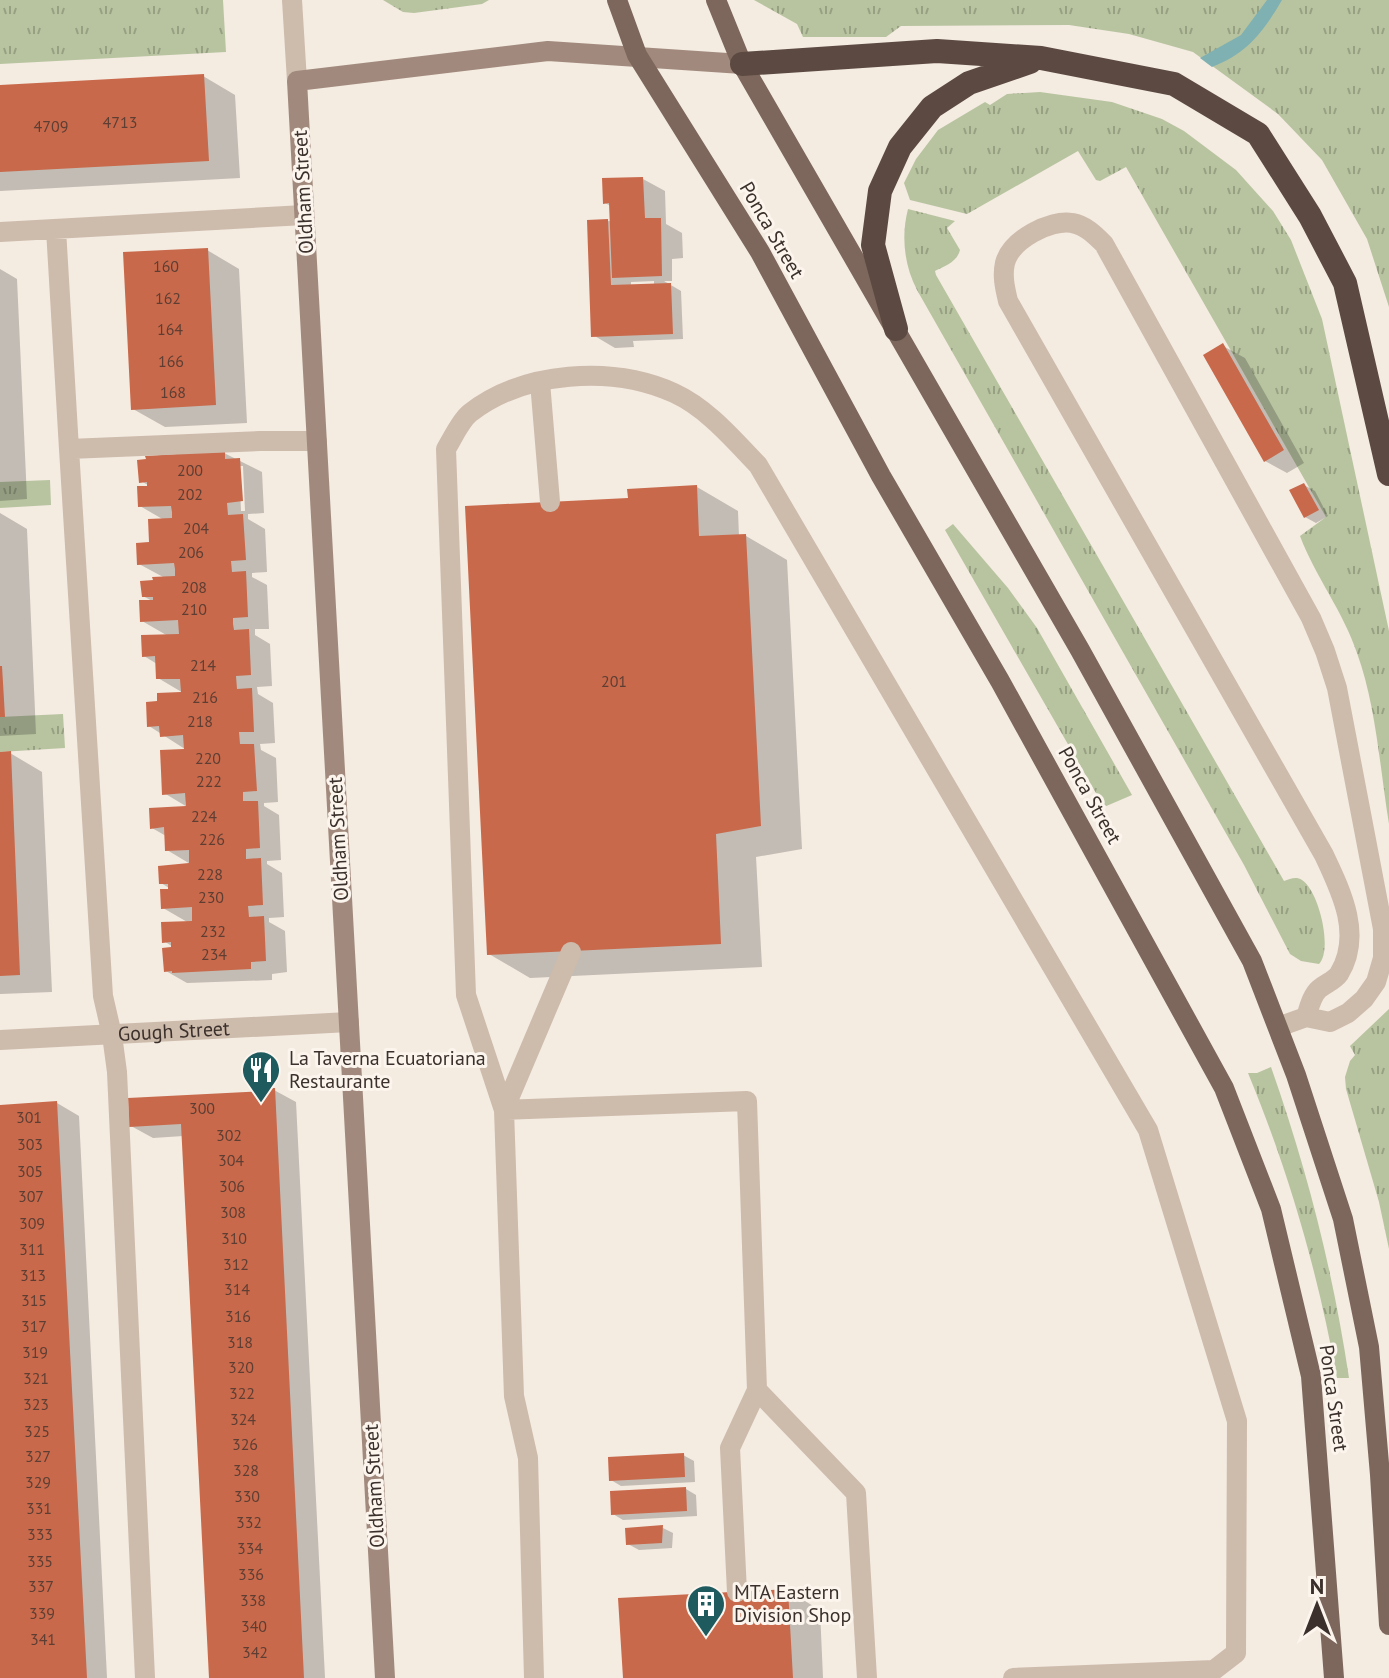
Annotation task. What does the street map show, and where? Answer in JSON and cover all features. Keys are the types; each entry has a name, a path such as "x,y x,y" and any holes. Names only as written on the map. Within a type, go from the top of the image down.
{"highway":[{"path":"742,64 937,51 1041,58 1174,84 1258,134 1310,216 1345,283 1389,474"},
{"path":"896,329 873,245 880,191 900,147 932,107 969,83 1041,58"}],"main road":[{"name":"Ponca Street","path":"617,0 637,55 760,252 881,476 1000,681 1224,1088 1271,1209 1311,1376 1334,1678"},
{"name":"Ponca Street","path":"716,0 742,64 1088,664 1252,961 1278,1027 1343,1219 1369,1347 1389,1625"}],"street":[{"name":"Oldham Street","path":"292,0 385,1678"},
{"path":"297,81 548,51 742,64"},
{"path":"0,232 304,215"},
{"path":"1278,1027 1306,1017 1330,1022 1348,1013 1364,999 1376,982 1383,958 1383,929 1337,688 1311,618 1104,244 1090,231 1073,223 1052,224 1019,242 1005,260 1003,280 1008,301 1316,841 1343,896 1350,932 1348,955 1337,977 1317,991 1306,1017"},
{"path":"56,229 103,996 117,1072 145,1678"},
{"path":"534,1678 528,1458 514,1396 504,1110 466,995 446,449 468,414 516,388 568,376 626,377 676,393 718,424 758,465 1148,1130 1237,1421 1236,1653 1214,1670 1013,1678"},
{"path":"540,382 550,502"},
{"path":"69,449 317,441"},
{"path":"504,1110 571,952"},
{"name":"Gough Street","path":"0,1040 349,1022"},
{"path":"504,1110 747,1101 757,1390 730,1448 737,1592"},
{"path":"757,1390 856,1493 867,1678"}],"green space":[{"path":"0,0 223,0 226,52 0,64"},
{"path":"383,0 489,0 482,4 414,13 403,12"},
{"path":"754,0 1389,0 1389,307 1367,239 1322,160 1278,114 1193,52 1129,34 1069,25 901,26 886,37 803,37 797,24"},
{"path":"1040,92 1112,102 1162,119 1184,131 1236,170 1273,211 1291,240 1322,319 1389,631 1389,824 1373,715 1363,673 1351,638 1300,536 1326,517 1126,167 1100,181 1096,180 1078,151 967,214 910,200 904,183 916,159 938,130 985,102 990,105 1007,94"},
{"path":"908,209 955,221 947,228 960,250 953,261 935,271 936,275 1284,881 1300,879 1314,896 1322,921 1325,947 1319,964 1301,961 1290,954 1244,865 917,290 905,250"},
{"path":"50,480 51,505 0,508 0,482"},
{"path":"953,524 1008,588 1037,628 1132,795 1104,807 945,530"},
{"path":"63,714 65,748 0,752 0,717"},
{"path":"1389,1009 1389,1249 1345,1077 1355,1055 1350,1046"},
{"path":"1271,1067 1318,1221 1349,1378 1337,1378 1301,1223 1248,1073"}],"water":[{"path":"1267,0 1282,0 1245,48 1212,67 1200,58 1241,35"}],"building":[{"path":"204,74 209,161 0,172 0,85"},
{"path":"643,177 645,218 661,218 662,276 612,278 609,203 603,204 602,178"},
{"path":"608,219 611,285 671,283 673,334 591,337 587,220"},
{"path":"208,248 216,405 131,410 123,252"},
{"path":"1223,343 1284,450 1264,462 1203,355"},
{"path":"225,451 225,459 240,458 243,501 227,503 228,515 243,514 246,560 231,561 232,572 246,571 248,617 233,618 233,624 234,630 249,629 251,675 236,676 237,689 252,688 254,732 239,732 240,744 254,744 257,791 243,792 243,801 258,801 260,848 246,849 246,859 261,858 263,905 248,906 249,917 264,916 266,961 251,962 251,969 172,973 164,972 162,948 171,947 171,942 162,943 161,922 192,921 192,907 161,909 160,889 168,889 168,884 159,884 158,866 189,863 189,850 165,851 164,827 150,829 149,808 186,806 185,793 162,795 160,750 184,749 183,735 160,737 159,726 147,727 146,702 157,701 157,693 181,692 180,679 156,679 155,656 142,657 141,635 179,634 178,620 140,622 139,600 153,600 153,597 142,597 140,581 175,576 175,569 174,563 137,565 136,543 149,542 148,519 172,518 172,512 171,506 138,507 137,486 147,486 147,482 139,483 137,460 146,459 145,456"},
{"path":"1304,483 1319,510 1304,518 1289,490"},
{"path":"697,485 699,536 746,534 761,826 716,834 721,944 487,955 465,506 628,498 627,489"},
{"path":"2,666 5,717 0,717"},
{"path":"11,751 20,975 0,976 0,752"},
{"path":"268,1088 275,1088 304,1678 209,1678 181,1124 129,1127 128,1098 268,1091"},
{"path":"57,1101 87,1678 0,1678 0,1105"},
{"path":"684,1453 685,1477 609,1481 608,1457"},
{"path":"686,1487 687,1511 611,1515 610,1491"},
{"path":"663,1525 662,1543 626,1545 625,1528"},
{"name":"MTA Eastern Division Shop","path":"788,1589 793,1678 623,1678 618,1598"}],"place":[{"name":"La Taverna Ecuatoriana Restaurante","path":"261,1104"},
{"name":"MTA Eastern Division Shop","path":"706,1638"}]}
